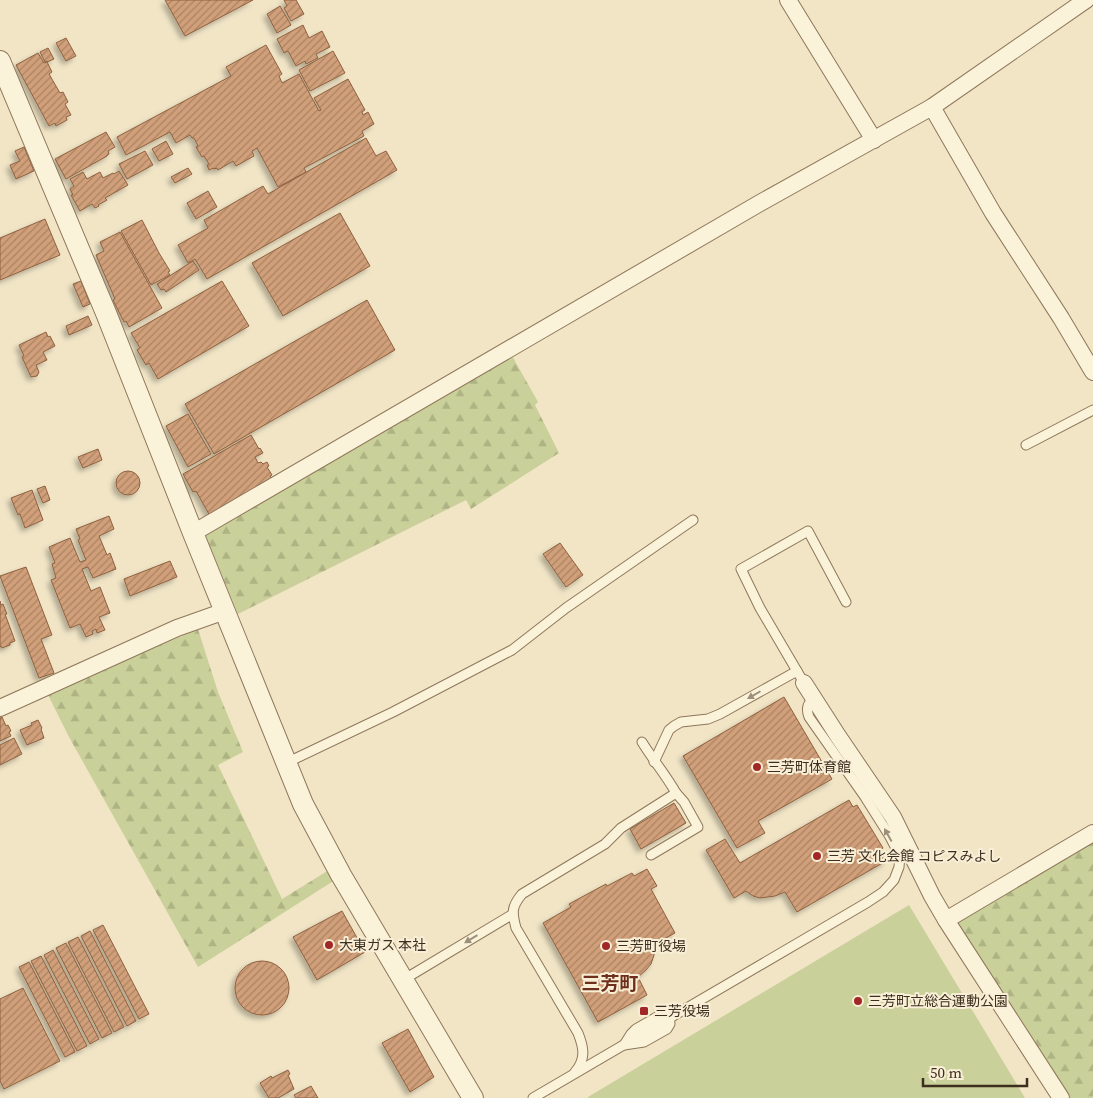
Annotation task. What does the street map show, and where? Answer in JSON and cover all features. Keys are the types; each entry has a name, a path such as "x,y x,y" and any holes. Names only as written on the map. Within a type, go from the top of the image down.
{"street":[{"path":"788,0 874,140"},
{"path":"193,533 760,203 932,106 1086,0"},
{"path":"0,61 106,313 303,804 341,875 473,1098"},
{"path":"932,106 993,214 1061,318 1093,372"},
{"path":"0,708 177,628 225,611"},
{"path":"800,677 893,817 946,920 1061,1098"},
{"path":"946,920 1093,833"}],"lane":[{"path":"1026,445 1093,410"},
{"path":"286,764 393,712 512,650 566,608 693,520"},
{"path":"654,762 669,730 674,726 681,722 708,719 800,677 760,608 741,569 808,531 846,602"},
{"path":"533,1098 868,902 883,892 894,880 900,856 865,797 809,717 807,706 814,698"},
{"path":"642,742 654,762 684,802 698,827 652,855"},
{"path":"574,1074 582,1060 582,1043 578,1033 516,928 513,914 515,902 522,894 605,844 621,828 676,793"},
{"path":"403,980 513,914"}],"green space":[{"path":"511,354 538,402 535,405 559,453 471,509 466,500 238,614 204,532"},
{"path":"198,629 218,692 243,752 218,765 282,899 329,870 335,880 198,967 69,737 48,695"},
{"path":"1093,838 1093,1098 1068,1098 953,921"},
{"name":"三芳町立総合運動公園","path":"909,905 1025,1098 588,1098 588,1097"}],"building":[{"path":"165,0 253,0 185,36"},
{"path":"284,0 296,0 304,14 291,21 284,8 287,6"},
{"path":"280,6 291,25 277,33 267,14"},
{"path":"303,25 309,38 322,31 330,47 316,54 318,58 306,64 305,61 296,66 288,51 284,53 277,39"},
{"path":"66,38 76,56 66,61 56,43"},
{"path":"266,45 282,74 279,76 282,83 299,74 319,111 321,110 314,98 348,79 365,110 362,112 363,115 368,112 374,124 362,131 364,136 304,168 306,172 278,187 257,148 252,151 254,156 236,166 233,161 218,170 213,168 209,170 207,165 209,164 196,147 198,146 194,138 190,135 176,143 170,132 126,155 117,137 231,76 226,67"},
{"path":"48,48 54,59 45,62 40,52"},
{"path":"333,51 345,73 310,91 299,70"},
{"path":"38,53 44,63 47,62 52,72 49,74 60,93 63,92 68,102 65,104 71,115 66,117 67,120 56,126 55,123 49,126 16,65"},
{"path":"106,132 115,147 108,151 109,154 107,156 66,179 55,159"},
{"path":"366,138 376,156 386,151 397,170 207,279 195,259 188,263 178,245 208,228 204,220 263,186 268,194"},
{"path":"166,141 173,154 159,161 152,149"},
{"path":"24,147 34,171 16,179 10,165 20,161 15,151"},
{"path":"145,151 153,165 127,179 119,164"},
{"path":"188,168 192,174 175,183 171,177"},
{"path":"119,171 128,185 105,198 107,200 99,206 95,208 92,204 80,211 71,195 73,195 70,189 74,186 70,179 83,172 87,179 100,172 103,178"},
{"path":"208,191 217,207 196,219 187,203"},
{"path":"340,213 370,266 283,316 252,263"},
{"path":"45,219 60,255 0,280 0,238"},
{"path":"142,220 170,271 168,272 170,275 151,285 121,231"},
{"path":"120,232 162,308 129,327 126,321 124,322 113,300 115,299 96,255 104,251 100,242"},
{"path":"193,261 199,270 166,292 164,289 161,290 157,284"},
{"path":"81,281 90,304 83,307 73,284"},
{"path":"222,281 249,326 158,379 149,363 146,365 137,350 140,348 131,333"},
{"path":"367,300 395,350 214,454 185,404"},
{"path":"88,316 92,325 69,335 66,326"},
{"path":"46,332 55,346 43,352 47,360 36,365 39,372 37,376 31,377 19,345"},
{"path":"188,414 211,454 188,467 166,426"},
{"path":"251,435 263,453 255,457 258,463 261,462 263,464 267,462 272,480 210,516 196,491 193,492 183,474"},
{"path":"98,449 102,460 83,468 78,457"},
{"path":"128,471 137,474 140,483 137,492 128,495 119,492 116,483 119,474"},
{"path":"45,486 50,500 43,503 37,489"},
{"path":"32,490 43,520 25,528 11,498"},
{"path":"109,516 114,529 99,536 107,555 110,553 116,569 93,578 88,567 82,569 91,591 100,587 110,613 99,617 105,630 97,633 96,629 92,631 93,634 86,637 80,624 70,628 51,580 56,578 52,564 55,563 49,547 70,538 80,562 86,560 76,529"},
{"path":"560,543 583,575 566,587 543,554"},
{"path":"170,561 177,577 130,596 124,579"},
{"path":"26,567 52,635 41,639 54,673 39,678 0,576"},
{"path":"0,601 7,614 5,614 15,641 2,648 0,647"},
{"name":"三芳町体育館","path":"784,697 832,779 758,821 765,833 737,848 683,756"},
{"path":"2,717 6,726 8,725 11,731 9,732 11,736 0,741 0,718"},
{"path":"38,720 44,738 27,745 20,730"},
{"path":"14,738 22,754 0,765 0,745"},
{"name":"三芳 文化会館 コピスみよし","path":"849,800 853,807 857,805 883,848 879,851 886,861 797,912 785,892 775,896 760,898 746,891 734,898 706,850 725,839 740,863"},
{"path":"674,803 686,823 641,849 630,829"},
{"name":"三芳町役場","path":"647,869 657,886 651,889 675,933 655,944 651,964 638,977 647,995 598,1022 543,923 571,907 569,904 606,884 607,886 632,873 634,876"},
{"name":"大東ガス 本社","path":"342,911 365,952 317,980 293,937"},
{"path":"103,925 149,1014 139,1019 93,930"},
{"path":"90,931 136,1021 127,1026 81,936"},
{"path":"78,937 124,1027 114,1032 68,942"},
{"path":"66,943 112,1033 102,1038 56,948"},
{"path":"53,950 99,1039 90,1044 44,955"},
{"path":"41,956 87,1046 77,1051 31,961"},
{"path":"257,961 267,961 277,965 285,973 289,988 285,1003 277,1011 267,1015 257,1015 247,1011 239,1003 235,993 235,983 239,973 247,965"},
{"path":"29,962 75,1052 65,1057 19,967"},
{"path":"23,988 60,1061 4,1089 0,1081 0,999"},
{"path":"408,1029 434,1077 410,1092 382,1043"},
{"path":"288,1070 290,1074 288,1075 294,1089 278,1098 269,1098 260,1083 271,1076 272,1078"},
{"path":"311,1086 318,1098 296,1098 294,1095"}],"place":[{"name":"三芳町体育館","path":"757,767"},
{"name":"三芳 文化会館 コピスみよし","path":"817,856"},
{"name":"大東ガス 本社","path":"329,945"},
{"name":"三芳町役場","path":"606,946"},
{"name":"三芳町立総合運動公園","path":"858,1001"},
{"name":"三芳役場","path":"644,1011"}],"district":[{"name":"三芳町","path":"610,983"}]}
